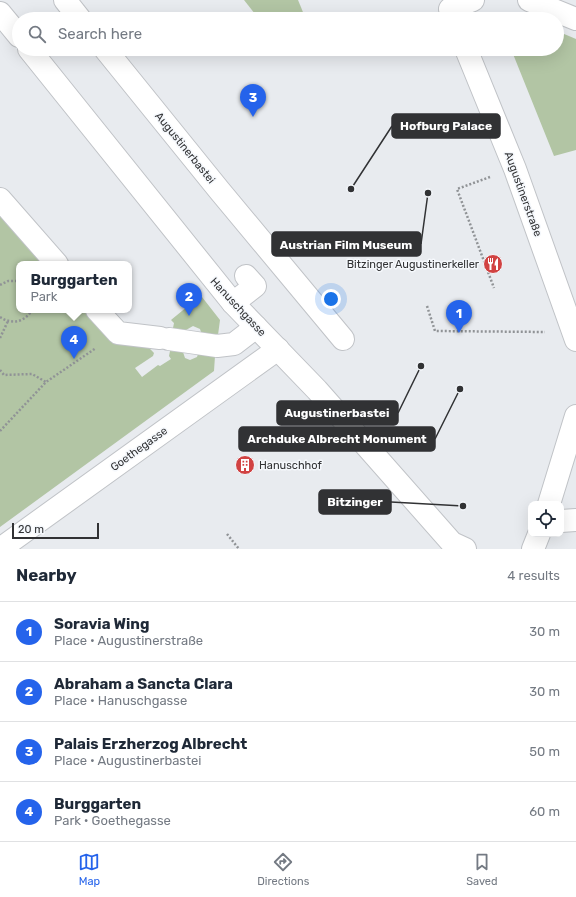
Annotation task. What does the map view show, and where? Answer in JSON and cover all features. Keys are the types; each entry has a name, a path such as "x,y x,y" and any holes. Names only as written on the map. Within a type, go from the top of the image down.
{"street":[{"path":"65,0 74,12"},
{"path":"450,9 473,0"},
{"path":"528,0 558,12"},
{"path":"0,13 12,28"},
{"path":"564,14 576,19"},
{"name":"Hanuschgasse","path":"35,56 233,304 317,390 452,543 465,549"},
{"name":"Augustinerbastei","path":"111,56 219,190 343,339"},
{"name":"Augustinerstraße","path":"469,56 515,169 574,336"},
{"path":"0,199 54,261"},
{"path":"233,304 255,286 246,276"},
{"path":"100,313 118,333 217,346 234,344 256,327"},
{"name":"Goethegasse","path":"0,549 278,349"},
{"path":"550,501 576,416"},
{"path":"564,521 576,520"},
{"path":"533,549 538,537"}],"path":[{"path":"494,288 457,189 515,169"},
{"path":"0,285 8,281 16,281"},
{"path":"426,306 435,331 574,336"},
{"path":"0,317 8,321 21,320 29,313"},
{"path":"0,338 8,321"},
{"path":"0,431 46,382 118,333"},
{"path":"0,370 4,375 32,374 46,382"},
{"path":"227,534 239,549"}],"green space":[{"path":"244,0 298,0 303,12 253,12"},
{"path":"564,34 576,39 576,150 554,156 514,56 564,56"},
{"path":"0,192 65,261 16,261 16,313 115,313 154,353 153,356 135,368 142,377 158,365 160,366 171,359 169,356 170,351 183,352 185,358 190,360 197,357 198,354 215,356 214,371 0,527"},
{"path":"199,297 202,297 220,320 218,335 201,332 200,329 193,326 186,330 173,328 174,323 171,320"}],"place":[{"name":"Palais Erzherzog Albrecht","path":"253,117"},
{"name":"Hofburg Palace","path":"351,189"},
{"name":"Austrian Film Museum","path":"428,193"},
{"name":"Bitzinger Augustinerkeller","path":"493,264"},
{"name":"Abraham a Sancta Clara","path":"189,316"},
{"name":"Soravia Wing","path":"459,333"},
{"name":"Burggarten","path":"74,359"},
{"name":"Augustinerbastei","path":"421,366"},
{"name":"Archduke Albrecht Monument","path":"460,389"},
{"name":"Hanuschhof","path":"245,465"},
{"name":"Bitzinger","path":"463,506"}]}
